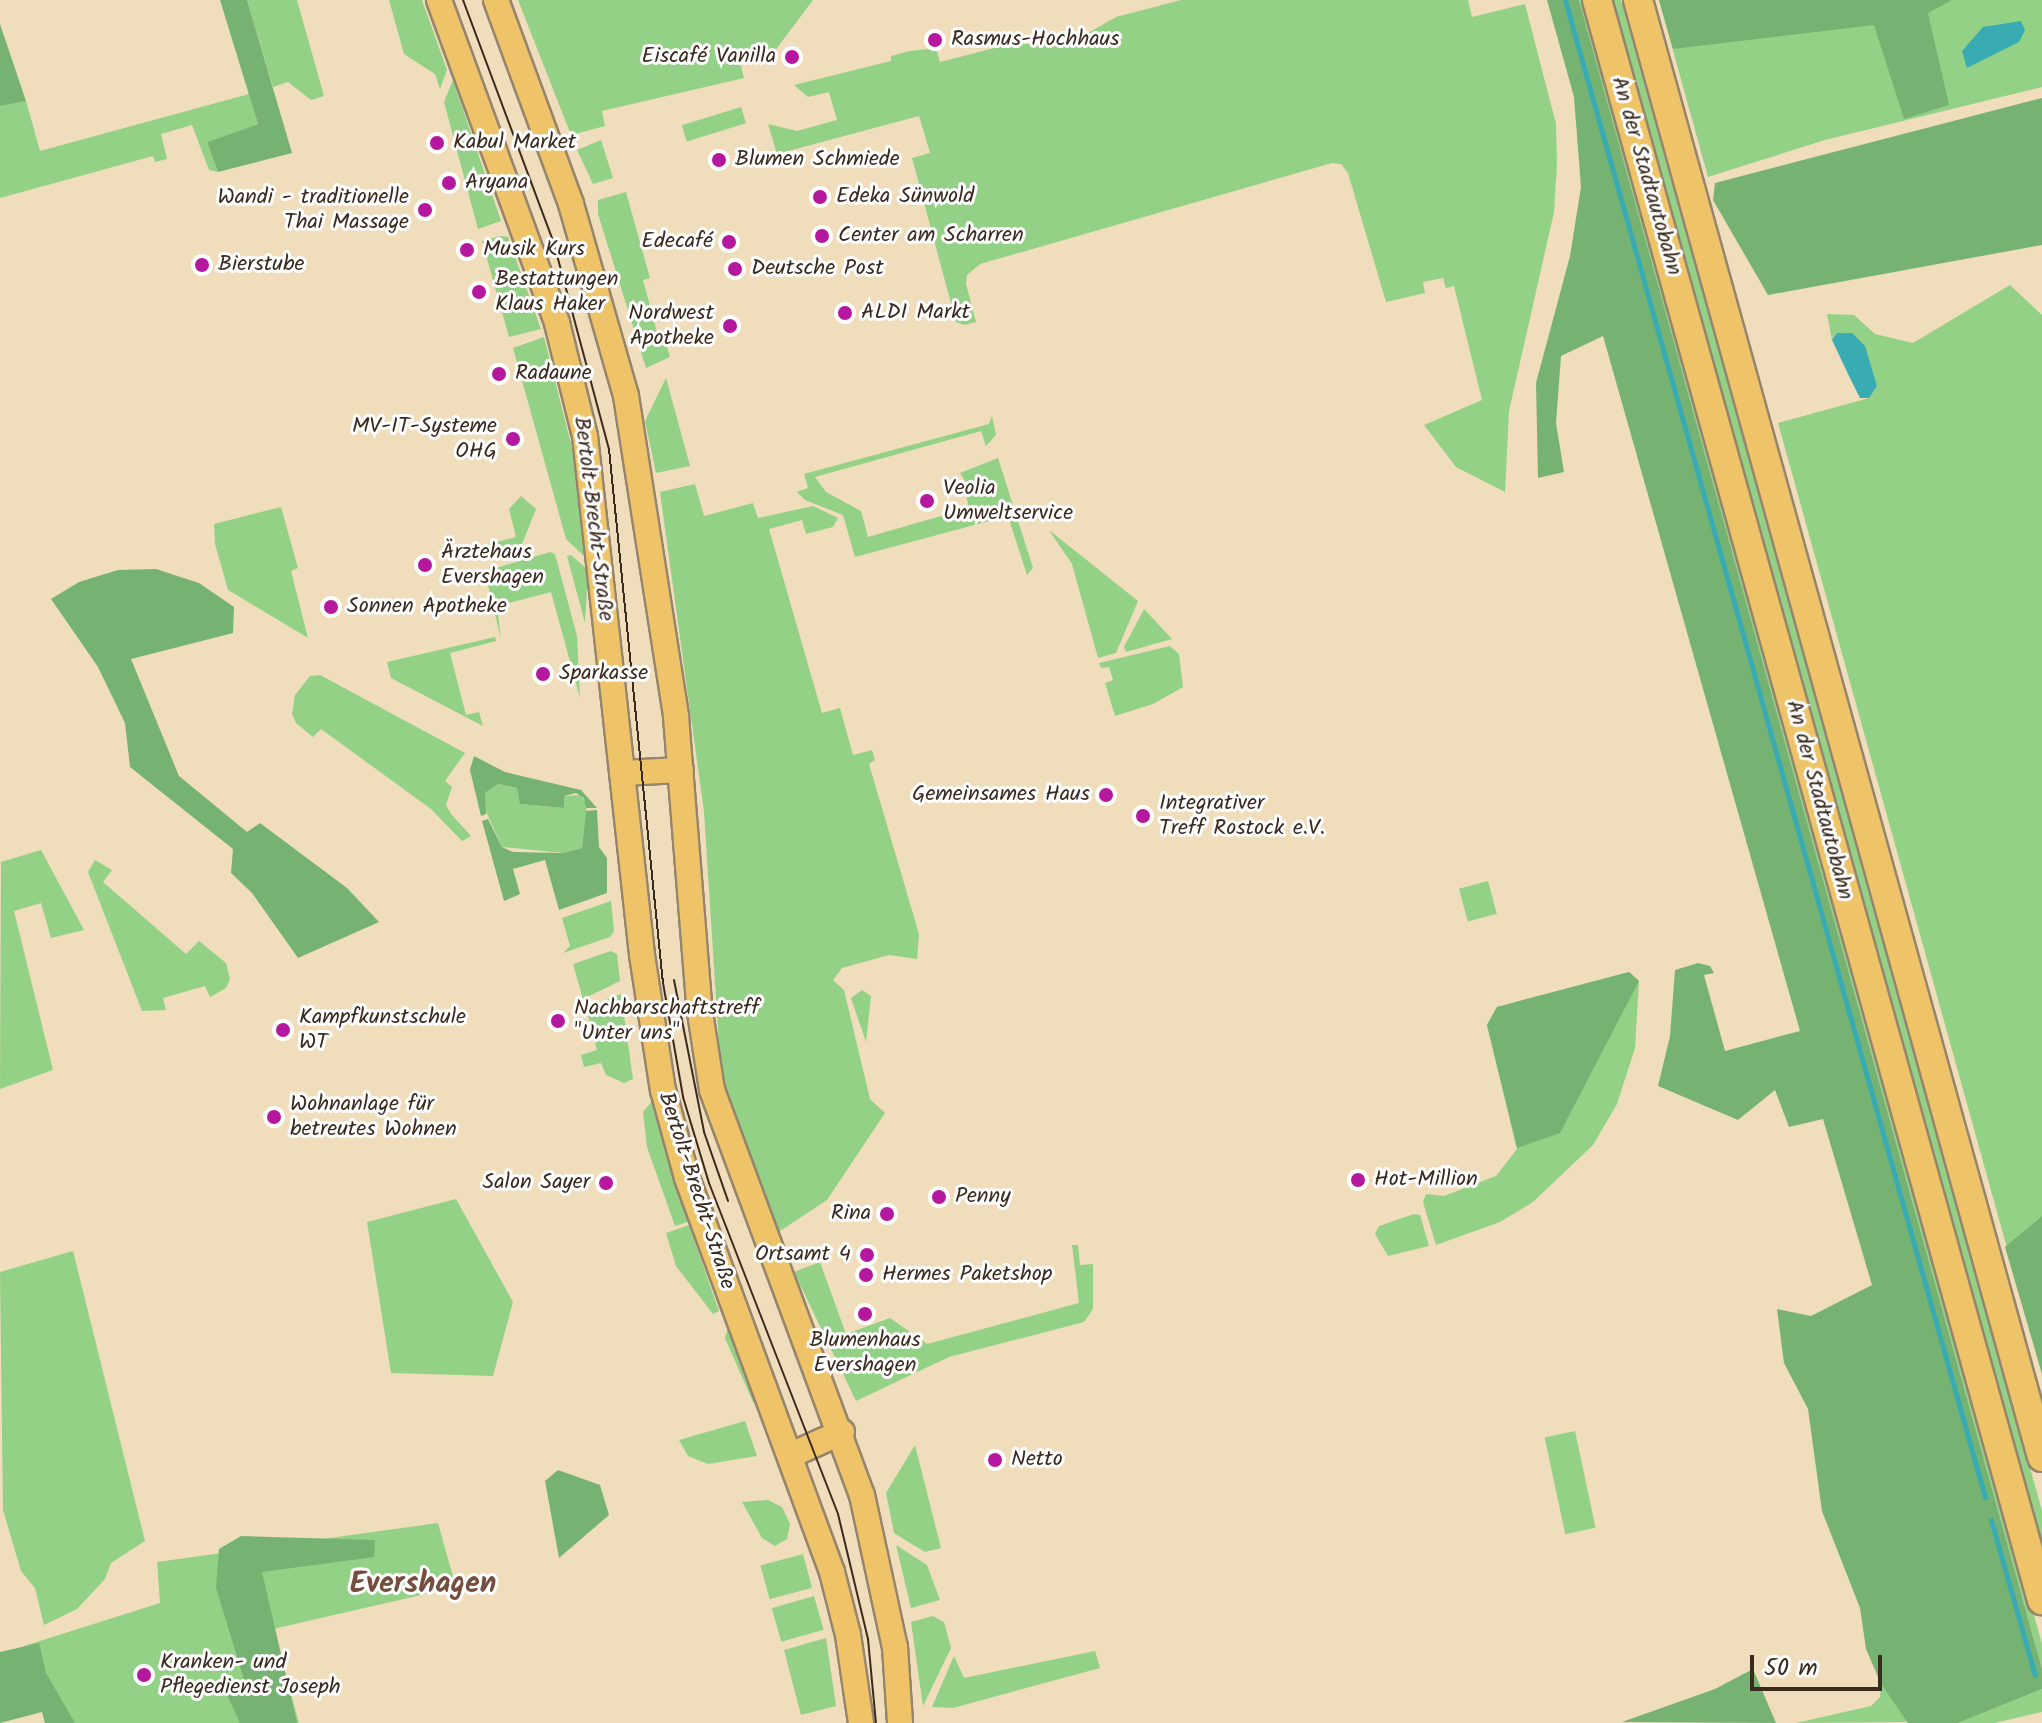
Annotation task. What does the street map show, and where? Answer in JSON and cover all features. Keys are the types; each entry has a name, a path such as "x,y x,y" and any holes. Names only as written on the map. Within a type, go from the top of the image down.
{"highway":[{"name":"An der Stadtautobahn","path":"1597,0 2042,1600"},
{"name":"An der Stadtautobahn","path":"1638,0 2042,1457"}],"main road":[{"name":"Bertolt-Brecht-Straße","path":"439,0 568,360 593,489 622,773 663,1090 687,1178 791,1455 835,1584 861,1723"},
{"name":"Bertolt-Brecht-Straße","path":"496,0 571,204 626,396 651,540 681,770 699,1006 712,1090 740,1176 842,1432 886,1599 900,1723"},
{"path":"622,773 681,770"},
{"path":"791,1455 842,1432"}],"green space":[{"path":"220,0 247,0 292,153 218,172 207,142 258,124"},
{"path":"247,0 297,0 324,96 311,100 288,82 273,87"},
{"path":"389,0 422,0 447,70 440,89 435,74 404,54"},
{"path":"518,0 813,0 774,52 740,62 744,78 602,111 605,126 571,135"},
{"path":"1181,0 1468,0 1472,17 1525,4 1556,124 1557,164 1554,212 1509,411 1505,492 1456,467 1424,425 1482,400 1454,286 1446,288 1443,278 1423,282 1425,293 1386,302 1348,173 1341,164 1332,163 980,264 967,275 966,284 976,322 964,325 956,322 912,158 930,153 919,116 777,154 768,124 797,131 837,120 829,92 808,97 794,85 891,61 891,56 910,51 936,48 940,62 1010,44 1052,44 1083,36 1116,17"},
{"path":"1547,0 1579,0 2042,1669 2042,1689 1958,1723 1908,1723 1881,1684 1866,1649 1860,1608 1822,1511 1808,1409 1784,1363 1777,1309 1811,1316 1872,1285 1823,1119 1789,1127 1775,1090 1738,1120 1658,1086 1670,1036 1675,970 1698,963 1710,966 1714,973 1704,975 1725,1051 1800,1031 1603,336 1561,356 1556,423 1564,472 1538,478 1536,383 1570,256 1581,187 1574,97"},
{"path":"1579,0 1585,0 2042,1644 2042,1669"},
{"path":"1610,0 1621,0 2042,1511 2042,1558"},
{"path":"1659,0 2042,0 2042,87 1825,140 1708,177"},
{"path":"1659,0 1952,0 1928,13 1949,105 1904,119 1874,25 1673,49"},
{"path":"0,24 26,101 0,106"},
{"path":"453,80 501,221 478,229 444,102"},
{"path":"249,94 258,124 207,142 218,172 209,170 192,125 161,134 167,159 155,162 153,156 0,198 0,106 26,101 40,151"},
{"path":"2042,98 2042,245 1768,295 1713,200 1715,183"},
{"path":"741,107 746,123 687,141 682,125"},
{"path":"601,140 613,178 593,184 577,150"},
{"path":"626,192 650,278 643,280 658,336 664,335 670,357 646,368 598,214 598,200"},
{"path":"508,237 541,329 509,337 482,241"},
{"path":"2010,285 2042,315 2042,1374 1778,423 1869,398 1837,333 1832,340 1827,314 1854,315 1875,334 1913,343"},
{"path":"544,337 572,448 585,557 566,539 513,348"},
{"path":"666,378 690,466 656,473 645,421"},
{"path":"992,416 996,435 986,446 981,431 815,477 826,492 861,511 868,537 969,508 965,491 970,489 960,473 998,458 1033,568 1027,575 1008,516 855,557 843,515 805,500 797,492 808,488 804,474 989,424"},
{"path":"695,484 704,516 753,503 758,518 813,506 838,518 833,527 806,534 802,520 769,529 822,713 840,708 853,755 872,750 875,760 869,764 919,934 917,959 889,955 842,968 833,980 844,990 870,1099 885,1113 827,1200 777,1233 732,1114 720,1061 704,812 660,492"},
{"path":"521,496 536,509 522,544 490,559 486,545 516,537 509,509"},
{"path":"281,507 298,568 291,571 308,638 228,590 215,544 214,524"},
{"path":"1049,530 1138,601 1116,653 1098,658 1072,564"},
{"path":"550,552 555,554 577,636 580,698 551,592 497,606 501,639 487,581 496,568"},
{"path":"571,555 588,570 585,623 567,556"},
{"path":"156,569 199,583 234,607 233,633 131,659 179,776 247,832 260,823 347,888 379,922 298,958 252,893 231,873 233,849 130,767 125,723 98,667 51,599 79,582 118,570"},
{"path":"1144,609 1172,639 1126,652 1124,647"},
{"path":"495,637 496,641 450,653 466,715 479,712 483,726 391,678 387,662"},
{"path":"1170,646 1179,654 1183,687 1153,704 1115,716 1105,683 1113,680 1109,667 1101,668 1099,663"},
{"path":"320,675 465,753 445,781 452,787 446,805 471,836 462,841 431,809 321,729 313,737 296,723 292,714 295,695 310,676"},
{"path":"474,756 505,772 581,790 597,808 586,808 584,798 576,793 564,796 564,808 520,804 517,788 498,784 485,793 486,814 481,816 470,770"},
{"path":"498,784 517,788 521,804 564,808 564,796 581,795 587,804 582,848 563,853 502,847 484,807 485,793"},
{"path":"597,810 599,847 607,858 607,893 559,910 545,860 513,869 520,894 504,901 482,821 488,819 502,847 513,852 563,853 582,848 586,811"},
{"path":"41,850 84,930 51,938 41,903 14,911 53,1070 0,1089 1,862"},
{"path":"95,860 112,870 103,882 186,954 199,941 226,963 230,979 226,988 210,997 205,986 163,998 166,1010 142,1011 88,872"},
{"path":"1488,881 1497,914 1468,922 1459,889"},
{"path":"611,901 614,931 610,937 563,953 570,946 562,918"},
{"path":"611,951 617,954 620,981 583,999 573,964"},
{"path":"1629,972 1639,981 1635,1048 1617,1104 1593,1145 1533,1202 1500,1222 1436,1245 1423,1202 1426,1194 1444,1196 1496,1176 1517,1149 1487,1025 1497,1007"},
{"path":"1629,972 1639,981 1560,1133 1517,1148 1487,1025 1497,1007"},
{"path":"862,990 871,996 866,1042 851,998"},
{"path":"621,994 633,1079 624,1083 606,1075 601,1063 584,1067 581,1055 597,1050 586,1008"},
{"path":"652,1101 688,1222 675,1226 647,1147 643,1112"},
{"path":"456,1199 513,1302 493,1376 391,1373 367,1222"},
{"path":"1414,1214 1420,1215 1429,1246 1388,1256 1375,1234 1379,1226"},
{"path":"2042,1216 2042,1374 2005,1247"},
{"path":"689,1225 719,1311 713,1314 676,1266 666,1233"},
{"path":"1072,1245 1078,1245 1080,1265 1093,1264 1093,1309 1084,1322 949,1357 856,1401 794,1272 820,1262 846,1334 890,1318 927,1344 1079,1303"},
{"path":"73,1251 145,1541 111,1563 105,1579 77,1609 44,1625 35,1588 21,1571 3,1510 0,1272"},
{"path":"728,1327 761,1407 753,1402 725,1338"},
{"path":"745,1421 757,1456 708,1464 688,1456 679,1440"},
{"path":"1575,1431 1596,1528 1565,1534 1545,1437"},
{"path":"915,1445 941,1548 925,1552 894,1533 886,1493"},
{"path":"558,1470 600,1485 609,1515 559,1558 545,1481"},
{"path":"768,1500 782,1507 790,1524 787,1539 775,1546 762,1538 742,1502"},
{"path":"438,1523 456,1587 273,1629 299,1723 45,1723 24,1646 160,1603 157,1562"},
{"path":"241,1536 375,1540 374,1557 262,1572 297,1723 240,1723 226,1693 246,1686 216,1588 219,1549"},
{"path":"896,1545 927,1565 940,1600 911,1608"},
{"path":"803,1554 812,1588 770,1599 760,1565"},
{"path":"814,1596 824,1630 781,1642 772,1608"},
{"path":"933,1616 944,1622 951,1648 923,1706 911,1622"},
{"path":"826,1638 836,1706 801,1715 784,1650"},
{"path":"39,1643 46,1673 75,1723 45,1723 42,1712 0,1723 0,1652"},
{"path":"1095,1651 1100,1668 953,1708 932,1707 954,1656 964,1678"},
{"path":"1753,1669 1776,1723 1622,1722 1715,1689"},
{"path":"1881,1684 1909,1722 1796,1723 1871,1706 1880,1697"},
{"path":"2042,1689 2042,1712 1995,1723 1958,1723"}],"water":[{"path":"2021,21 2025,30 2019,42 1967,68 1962,51 1983,27"},
{"path":"1837,333 1852,333 1865,346 1877,386 1869,398 1860,398 1849,376 1832,340"}],"waterway":[{"path":"1565,0 1985,1497"},
{"path":"1991,1520 2035,1675"}],"tram line":[{"path":"463,0 554,244 609,449 663,983 683,1097 709,1183 838,1514 868,1639 876,1723"},
{"path":"674,980 704,1132 728,1201"}],"place":[{"name":"Rasmus-Hochhaus","path":"935,40"},
{"name":"Eiscafé Vanilla","path":"792,57"},
{"name":"Kabul Market","path":"437,143"},
{"name":"Blumen Schmiede","path":"719,160"},
{"name":"Aryana","path":"449,183"},
{"name":"Edeka Sünwold","path":"820,197"},
{"name":"Wandi - traditionelle Thai Massage","path":"425,210"},
{"name":"Center am Scharren","path":"822,236"},
{"name":"Edecafé","path":"729,242"},
{"name":"Musik Kurs","path":"467,250"},
{"name":"Bierstube","path":"202,265"},
{"name":"Deutsche Post","path":"735,269"},
{"name":"Bestattungen Klaus Haker","path":"479,292"},
{"name":"ALDI Markt","path":"845,313"},
{"name":"Nordwest Apotheke","path":"730,326"},
{"name":"Radaune","path":"499,374"},
{"name":"MV-IT-Systeme OHG","path":"513,439"},
{"name":"Veolia Umweltservice","path":"927,501"},
{"name":"Ärztehaus Evershagen","path":"425,565"},
{"name":"Sonnen Apotheke","path":"331,607"},
{"name":"Sparkasse","path":"543,674"},
{"name":"Gemeinsames Haus","path":"1106,795"},
{"name":"Integrativer Treff Rostock e.V.","path":"1143,816"},
{"name":"Nachbarschaftstreff \"Unter uns\"","path":"558,1021"},
{"name":"Kampfkunstschule WT","path":"283,1030"},
{"name":"Wohnanlage für betreutes Wohnen","path":"274,1117"},
{"name":"Hot-Million","path":"1358,1180"},
{"name":"Salon Sayer","path":"606,1183"},
{"name":"Penny","path":"939,1197"},
{"name":"Rina","path":"887,1214"},
{"name":"Ortsamt 4","path":"867,1255"},
{"name":"Hermes Paketshop","path":"866,1275"},
{"name":"Blumenhaus Evershagen","path":"865,1314"},
{"name":"Netto","path":"995,1460"},
{"name":"Kranken- und Pflegedienst Joseph","path":"144,1675"}],"district":[{"name":"Evershagen","path":"423,1584"}]}
